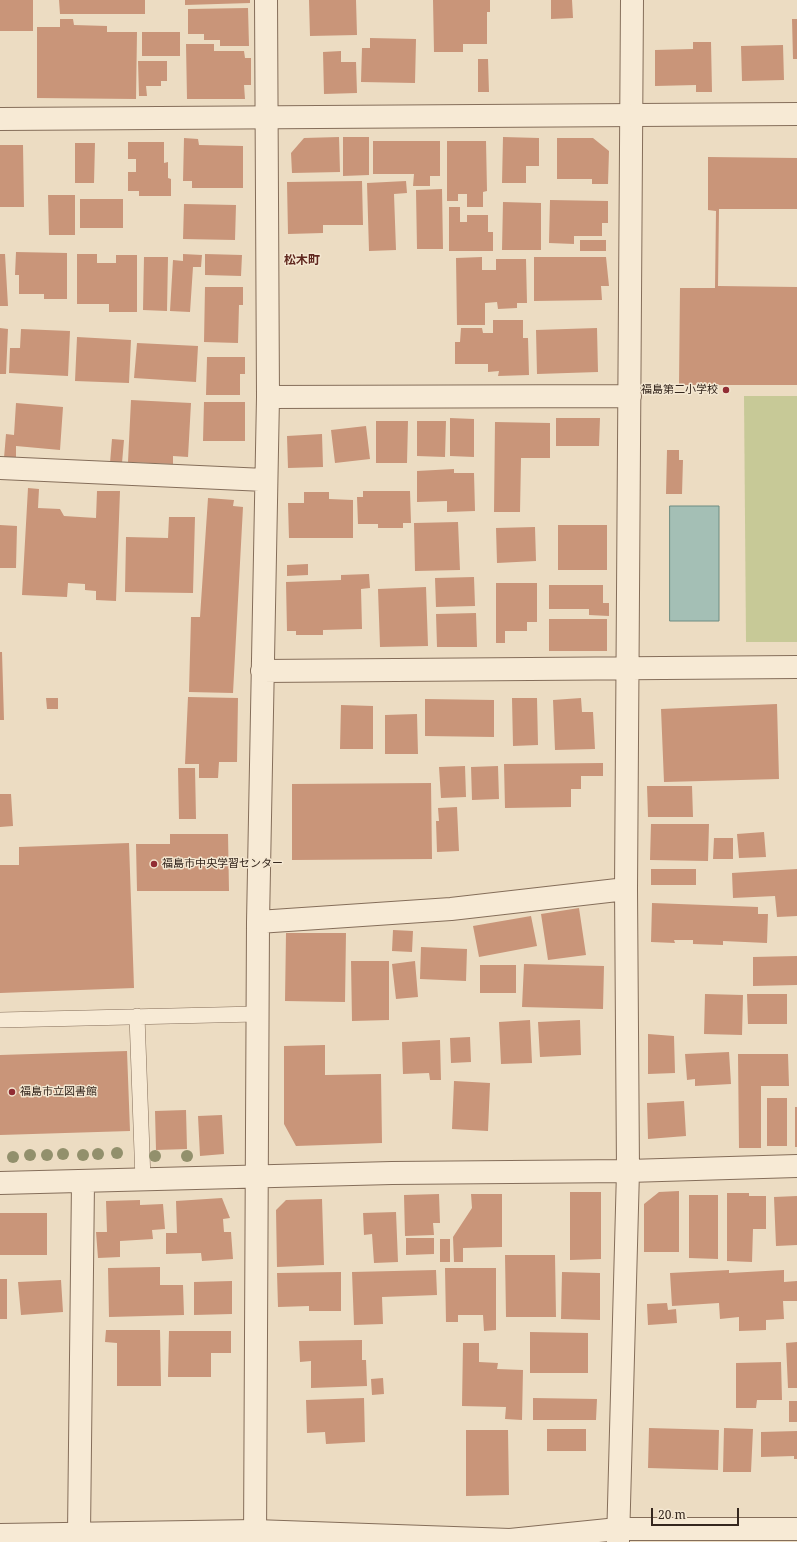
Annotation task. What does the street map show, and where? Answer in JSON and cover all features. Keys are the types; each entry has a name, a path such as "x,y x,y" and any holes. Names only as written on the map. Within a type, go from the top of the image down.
{"street":[{"path":"255,1537 258,922 265,480 268,397 266,0"},
{"path":"618,1536 628,1171 626,889 632,0"},
{"path":"0,119 266,116 797,114"},
{"path":"268,397 630,396"},
{"path":"0,468 265,480"},
{"path":"262,671 797,666"},
{"path":"258,922 451,909 626,889"},
{"path":"0,1184 392,1173 628,1171 797,1166"},
{"path":"79,1533 83,1182"},
{"path":"0,1535 79,1533 510,1540 797,1529"}],"lane":[{"path":"0,1020 257,1014"},
{"path":"137,1016 143,1180"}],"green space":[{"path":"744,396 797,396 797,642 746,642"}],"shaded area":[{"path":"670,506 719,506 719,621 670,621"}],"building":[{"path":"0,0 33,0 33,31 0,31"},
{"path":"59,0 145,0 145,14 60,14"},
{"path":"185,0 250,0 250,3 185,5"},
{"path":"309,0 356,0 357,35 310,36"},
{"path":"433,0 490,0 490,12 487,12 487,44 463,44 463,52 434,52"},
{"path":"551,0 572,0 573,18 551,19"},
{"path":"248,8 249,46 220,46 220,40 204,40 204,34 188,34 188,9"},
{"path":"60,19 73,19 74,25 107,26 107,32 137,32 136,99 37,98 37,27 60,27"},
{"path":"792,19 797,19 797,59 793,59"},
{"path":"142,32 180,32 180,56 142,56"},
{"path":"370,38 416,39 415,83 361,82 362,48 370,48"},
{"path":"693,42 711,42 712,92 696,92 696,85 655,86 655,50 693,49"},
{"path":"186,44 214,44 214,51 244,51 245,58 251,58 251,85 244,85 245,99 187,99"},
{"path":"783,45 784,80 742,81 741,46"},
{"path":"341,51 341,62 356,62 357,93 324,94 323,52"},
{"path":"478,59 488,59 489,92 478,92"},
{"path":"138,61 167,61 167,81 161,81 161,86 146,86 147,96 139,96"},
{"path":"339,137 340,172 292,173 291,153 304,138"},
{"path":"343,137 369,137 369,175 343,176"},
{"path":"503,137 539,138 539,166 526,166 526,183 502,183"},
{"path":"184,138 198,139 199,145 243,146 243,188 192,188 192,181 183,181"},
{"path":"557,138 593,138 609,151 608,184 592,184 592,179 557,179"},
{"path":"373,141 440,141 440,176 430,176 430,186 413,186 414,174 373,174"},
{"path":"447,141 486,141 487,191 483,192 483,207 467,207 467,194 458,194 458,201 447,201"},
{"path":"128,142 164,142 164,163 168,162 168,178 171,179 171,196 139,196 139,191 128,191 128,172 136,172 136,159 128,159"},
{"path":"75,143 95,143 94,183 75,183"},
{"path":"0,145 23,145 24,207 0,207"},
{"path":"708,157 797,158 797,209 719,209 718,286 797,287 797,385 679,385 680,288 715,288 716,211 708,210"},
{"path":"362,181 363,225 323,225 323,233 288,234 287,182"},
{"path":"406,181 407,193 394,194 396,250 369,251 367,183"},
{"path":"442,189 443,249 417,249 416,190"},
{"path":"48,195 75,195 75,235 49,235"},
{"path":"80,199 123,199 123,228 80,228"},
{"path":"550,200 608,201 608,223 602,223 602,236 574,236 574,244 549,243"},
{"path":"503,202 541,203 541,250 502,250"},
{"path":"184,204 236,205 235,240 183,239"},
{"path":"449,207 460,207 460,222 467,222 467,215 488,215 488,232 493,232 493,251 449,251"},
{"path":"580,240 606,240 606,251 580,251"},
{"path":"16,252 67,253 67,299 44,299 44,294 19,294 19,275 15,275"},
{"path":"0,254 5,254 8,306 0,306"},
{"path":"77,254 97,254 97,263 116,263 116,255 137,255 137,312 109,312 109,304 77,304"},
{"path":"183,254 202,255 201,267 193,267 190,312 170,311 173,260 183,261"},
{"path":"205,254 242,255 241,276 205,275"},
{"path":"144,257 168,257 167,311 143,310"},
{"path":"482,257 482,270 496,270 496,259 526,259 527,303 517,303 517,308 498,309 497,302 485,303 485,325 457,325 456,258"},
{"path":"534,257 606,257 609,286 601,286 602,300 534,301"},
{"path":"205,287 243,287 243,305 239,305 238,343 204,342"},
{"path":"493,320 523,320 523,338 528,338 529,375 498,376 499,371 488,372 488,364 455,364 455,342 460,342 461,328 482,328 483,333 493,333"},
{"path":"0,328 8,329 6,374 0,374"},
{"path":"597,328 598,372 537,374 536,330"},
{"path":"21,329 70,331 68,376 9,373 10,348 20,348"},
{"path":"77,337 131,340 129,383 75,381"},
{"path":"137,343 198,346 196,382 134,378"},
{"path":"207,357 245,357 245,374 240,374 240,395 206,395"},
{"path":"131,400 191,403 188,457 173,456 173,464 128,462"},
{"path":"204,402 245,402 245,441 203,441"},
{"path":"16,403 63,407 60,450 16,446 16,458 4,458 6,434 14,435"},
{"path":"450,418 474,419 474,457 450,456"},
{"path":"556,418 600,418 599,446 556,446"},
{"path":"376,421 408,421 407,463 376,463"},
{"path":"417,421 446,421 445,457 417,456"},
{"path":"495,422 550,423 550,458 521,458 520,512 494,512"},
{"path":"366,426 370,459 335,463 331,430"},
{"path":"322,434 323,467 288,468 287,436"},
{"path":"112,439 124,440 122,463 110,463"},
{"path":"667,450 679,450 679,460 683,460 682,494 666,494"},
{"path":"454,469 454,473 474,473 475,511 447,512 447,501 417,502 417,471"},
{"path":"28,488 39,489 38,508 60,509 64,516 96,518 97,491 120,491 116,601 96,600 96,591 85,590 85,584 68,583 67,597 22,595"},
{"path":"363,491 410,491 411,523 403,523 403,528 378,528 378,524 358,524 357,497 363,497"},
{"path":"304,492 329,492 329,499 353,500 353,538 289,538 288,503 304,503"},
{"path":"208,498 234,500 233,506 243,507 233,693 189,692 191,617 200,617"},
{"path":"169,517 195,517 193,593 125,592 126,537 168,538"},
{"path":"458,522 460,570 415,571 414,523"},
{"path":"0,525 17,526 16,568 0,568"},
{"path":"558,525 607,525 607,570 558,570"},
{"path":"535,527 536,561 497,563 496,528"},
{"path":"308,564 308,575 287,576 287,565"},
{"path":"369,574 370,588 361,589 362,629 323,630 323,635 296,635 296,631 287,631 286,582 341,580 341,575"},
{"path":"474,577 475,606 436,607 435,578"},
{"path":"496,583 537,583 537,622 527,622 527,631 505,631 505,643 496,643"},
{"path":"549,585 603,585 603,603 609,603 609,616 589,615 589,609 549,609"},
{"path":"426,587 428,646 380,647 378,589"},
{"path":"476,613 477,647 437,647 436,614"},
{"path":"549,619 607,619 607,651 549,651"},
{"path":"0,652 2,652 4,720 0,720"},
{"path":"188,697 238,698 237,762 219,762 218,778 199,778 199,764 185,764"},
{"path":"46,698 58,698 58,709 47,709"},
{"path":"512,698 537,698 538,745 513,746"},
{"path":"581,698 582,712 593,712 595,749 555,750 553,700"},
{"path":"425,699 494,700 494,737 425,736"},
{"path":"777,704 779,779 664,782 661,709"},
{"path":"341,705 373,706 373,749 340,749"},
{"path":"417,714 418,754 385,754 385,715"},
{"path":"603,763 603,776 581,776 581,789 571,789 571,807 505,808 504,764"},
{"path":"465,766 466,797 441,798 439,767"},
{"path":"498,766 499,799 472,800 471,767"},
{"path":"178,768 195,768 196,819 179,819"},
{"path":"431,783 432,859 292,860 292,784"},
{"path":"647,786 692,786 693,817 648,817"},
{"path":"0,794 11,794 13,826 0,827"},
{"path":"457,807 459,851 437,852 436,821 439,821 438,808"},
{"path":"651,824 709,824 708,861 650,860"},
{"path":"764,832 766,857 739,858 737,834"},
{"path":"170,834 228,834 229,891 137,891 136,844 170,844"},
{"path":"714,838 733,838 733,859 713,859"},
{"path":"129,843 134,988 0,993 0,865 19,865 19,847"},
{"path":"651,869 696,869 696,885 651,885"},
{"path":"797,869 797,916 777,917 775,896 733,898 732,873"},
{"path":"652,903 758,907 758,914 768,914 767,943 723,941 723,945 693,944 693,940 674,940 675,943 651,942"},
{"path":"579,908 586,955 548,960 541,914"},
{"path":"531,916 537,946 479,957 473,926"},
{"path":"393,930 413,931 412,952 392,951"},
{"path":"286,933 346,933 345,1002 285,1001"},
{"path":"421,947 467,949 466,981 420,979"},
{"path":"797,956 797,985 753,986 753,957"},
{"path":"351,961 389,961 389,1020 352,1021"},
{"path":"415,961 418,997 396,999 392,964"},
{"path":"524,964 604,966 603,1009 522,1007"},
{"path":"480,965 516,965 516,993 480,993"},
{"path":"705,994 743,995 742,1035 704,1034"},
{"path":"747,994 787,994 787,1024 748,1024"},
{"path":"530,1020 532,1063 501,1064 499,1022"},
{"path":"580,1020 581,1055 540,1057 538,1022"},
{"path":"648,1034 674,1036 675,1073 648,1074"},
{"path":"470,1037 471,1062 451,1063 450,1038"},
{"path":"440,1040 441,1080 430,1080 429,1073 403,1074 402,1042"},
{"path":"325,1045 325,1075 381,1074 382,1143 296,1146 284,1124 284,1046"},
{"path":"127,1051 130,1131 0,1135 0,1055"},
{"path":"729,1052 731,1084 695,1086 695,1079 687,1080 685,1054"},
{"path":"738,1054 788,1054 789,1086 761,1086 761,1148 739,1148"},
{"path":"454,1081 490,1083 488,1131 452,1129"},
{"path":"767,1098 787,1098 787,1146 767,1146"},
{"path":"684,1101 686,1136 648,1139 647,1103"},
{"path":"795,1107 797,1107 797,1147 795,1147"},
{"path":"186,1110 187,1149 156,1150 155,1111"},
{"path":"222,1115 224,1154 200,1156 198,1116"},
{"path":"679,1191 679,1252 644,1252 644,1204 659,1192"},
{"path":"570,1192 601,1192 601,1259 570,1260"},
{"path":"727,1193 749,1193 749,1196 766,1196 766,1229 753,1229 752,1262 727,1261"},
{"path":"439,1194 440,1223 433,1223 434,1235 405,1236 404,1195"},
{"path":"471,1194 502,1194 502,1247 463,1248 463,1262 454,1262 453,1237 472,1208"},
{"path":"689,1195 718,1195 718,1259 689,1258"},
{"path":"797,1196 797,1245 776,1246 774,1197"},
{"path":"222,1198 230,1218 223,1219 224,1232 231,1232 233,1259 202,1261 201,1253 166,1254 166,1233 177,1233 176,1201"},
{"path":"322,1199 324,1265 277,1267 276,1210 286,1200"},
{"path":"140,1200 140,1205 163,1204 165,1229 152,1230 153,1239 120,1241 120,1257 98,1258 96,1232 107,1232 106,1201"},
{"path":"396,1212 398,1262 374,1263 372,1234 364,1235 363,1213"},
{"path":"0,1213 47,1213 47,1255 0,1255"},
{"path":"406,1238 434,1238 434,1254 406,1255"},
{"path":"440,1239 450,1239 450,1262 440,1262"},
{"path":"505,1255 555,1255 556,1317 506,1317"},
{"path":"160,1267 160,1285 183,1285 184,1315 109,1317 108,1268"},
{"path":"445,1268 496,1268 496,1330 484,1331 483,1315 458,1315 458,1322 446,1322"},
{"path":"436,1270 437,1295 382,1297 383,1324 354,1325 352,1272"},
{"path":"729,1270 729,1273 784,1270 784,1282 797,1281 797,1301 783,1301 784,1319 766,1320 766,1330 739,1331 739,1317 720,1319 719,1303 672,1306 670,1273"},
{"path":"341,1272 341,1311 309,1311 309,1306 278,1307 277,1273"},
{"path":"562,1272 600,1273 600,1320 561,1319"},
{"path":"0,1279 7,1279 7,1319 0,1319"},
{"path":"61,1280 63,1312 21,1315 18,1282"},
{"path":"232,1281 232,1314 194,1315 194,1282"},
{"path":"667,1303 668,1310 676,1309 677,1323 648,1325 647,1304"},
{"path":"106,1330 160,1330 161,1386 117,1386 117,1343 105,1342"},
{"path":"169,1331 231,1331 231,1353 211,1353 211,1377 168,1377"},
{"path":"530,1332 588,1333 588,1373 530,1373"},
{"path":"362,1340 362,1360 366,1360 367,1386 311,1388 311,1361 300,1362 299,1341"},
{"path":"797,1342 797,1388 788,1388 786,1343"},
{"path":"463,1343 479,1343 479,1362 498,1363 497,1369 523,1370 522,1420 505,1419 506,1407 462,1406"},
{"path":"781,1362 782,1400 757,1400 756,1408 736,1408 736,1363"},
{"path":"383,1378 384,1394 372,1395 371,1379"},
{"path":"364,1398 365,1442 326,1444 325,1432 307,1433 306,1400"},
{"path":"533,1398 597,1399 596,1420 533,1420"},
{"path":"789,1401 797,1401 797,1422 789,1422"},
{"path":"649,1428 719,1430 718,1470 648,1468"},
{"path":"724,1428 753,1429 751,1472 723,1472"},
{"path":"547,1429 586,1429 586,1451 547,1451"},
{"path":"466,1430 508,1430 509,1495 466,1496"},
{"path":"797,1431 797,1459 794,1459 794,1456 761,1457 761,1432"}],"place":[{"name":"福島第二小学校","path":"726,390"},
{"name":"福島市中央学習センター","path":"154,864"},
{"name":"福島市立図書館","path":"12,1092"}],"district":[{"name":"松木町","path":"302,261"}]}
